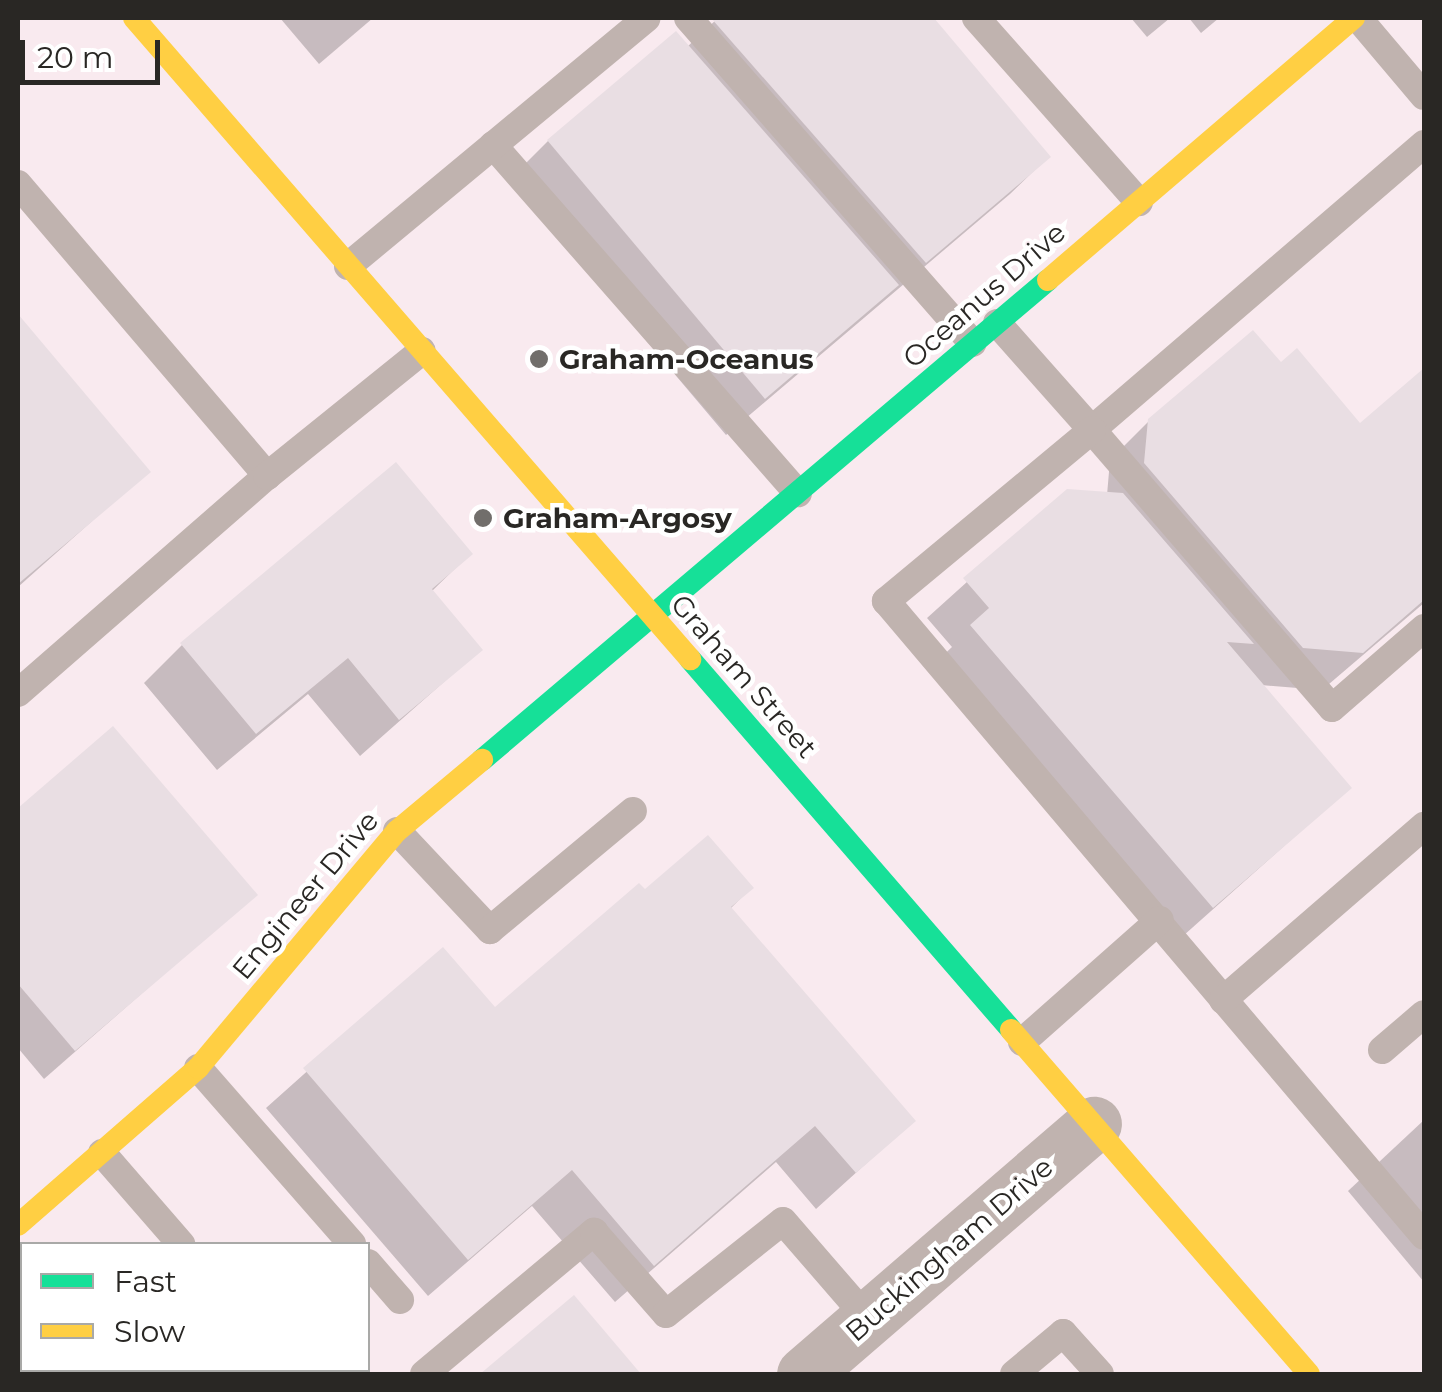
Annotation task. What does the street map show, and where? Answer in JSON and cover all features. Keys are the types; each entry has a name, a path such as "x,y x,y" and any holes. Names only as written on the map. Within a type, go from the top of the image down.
{"street":[{"name":"Graham Street","path":"134,18 1309,1374"},
{"name":"Oceanus Drive","path":"653,618 1356,18"},
{"name":"Engineer Drive","path":"18,1225 198,1068 396,831 653,618"},
{"name":"Buckingham Drive","path":"804,1374 1094,1124"}],"lane":[{"path":"348,266 647,18"},
{"path":"688,18 973,343"},
{"path":"976,18 1139,202"},
{"path":"1356,18 1424,96"},
{"path":"1424,144 886,602 1160,920 1424,1236"},
{"path":"493,145 798,494"},
{"path":"18,184 266,476"},
{"path":"997,323 1332,708 1424,628"},
{"path":"18,693 266,476 422,351"},
{"path":"396,831 490,930 633,811"},
{"path":"1223,1000 1424,826"},
{"path":"1022,1042 1160,920"},
{"path":"1382,1050 1424,1014"},
{"path":"198,1068 350,1242"},
{"path":"102,1153 179,1242"},
{"path":"424,1374 594,1232 666,1314 784,1221 868,1319"},
{"path":"370,1264 400,1300"},
{"path":"1014,1374 1064,1332 1100,1374"}],"shaded area":[{"path":"18,18 1424,18 1424,1374 18,1374"}],"building":[{"path":"711,18 934,18 1051,157 926,263"},
{"path":"676,31 899,285 765,399 547,140"},
{"path":"18,314 151,472 18,584"},
{"path":"1253,330 1281,362 1297,348 1360,423 1424,368 1424,600 1363,653 1303,648 1144,463 1148,419"},
{"path":"396,462 473,554 432,589 483,650 399,720 348,658 256,734 180,643"},
{"path":"1067,489 1123,493 1254,644 1227,642 1352,788 1213,908 970,625 989,608 963,578"},
{"path":"113,726 258,895 75,1051 18,984 18,808"},
{"path":"708,835 754,888 731,907 916,1121 856,1173 815,1126 654,1266 572,1170 468,1260 303,1068 443,947 495,1007 639,883 645,889"},
{"path":"574,1295 641,1374 480,1374"}],"traffic: fast":[{"path":"482,760 1048,280"},
{"path":"690,659 1011,1030"}],"traffic: slow":[{"path":"134,18 690,659"},
{"path":"1048,280 1354,18"},
{"path":"18,1225 198,1068 397,831 482,760"},
{"path":"1011,1030 1309,1374"}],"place":[{"name":"Graham-Oceanus","path":"539,359"},
{"name":"Graham-Argosy","path":"483,518"}]}
